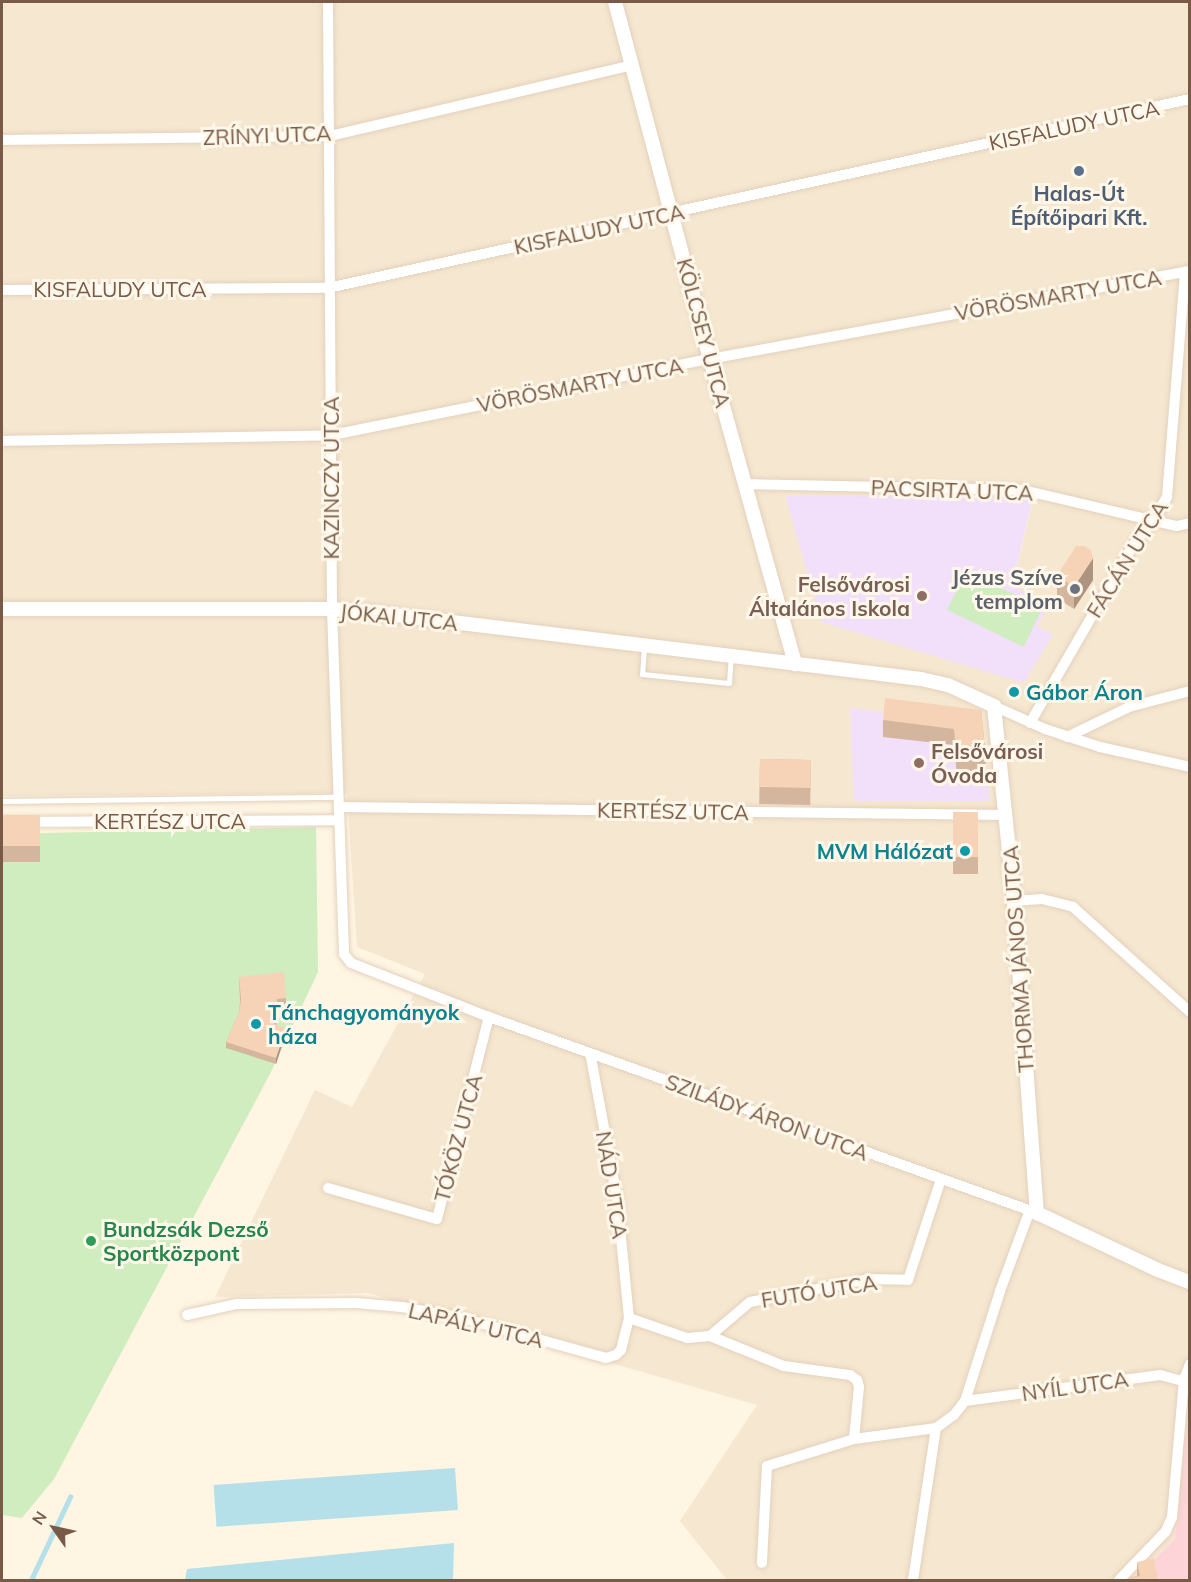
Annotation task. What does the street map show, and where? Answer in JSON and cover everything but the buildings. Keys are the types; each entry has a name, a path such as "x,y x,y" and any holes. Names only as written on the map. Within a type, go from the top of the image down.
{"street":[{"name":"KAZINCZY UTCA","path":"327,2 330,136 328,288 332,435 332,609 344,954"},
{"name":"KÖLCSEY UTCA","path":"615,2 710,359 795,664"},
{"name":"ZRÍNYI UTCA","path":"2,140 330,136 633,64"},
{"name":"KISFALUDY UTCA","path":"2,290 328,288 1190,99"},
{"name":"VÖRÖSMARTY UTCA","path":"2,441 332,435 710,359 1187,272"},
{"name":"FÁCÁN UTCA","path":"1030,723 1132,545 1164,506 1170,482 1187,272"},
{"name":"PACSIRTA UTCA","path":"746,484 1023,490 1177,525 1190,523"},
{"name":"JÓKAI UTCA","path":"2,609 332,609 933,681 994,706"},
{"path":"1067,737 1129,707 1190,691"},
{"path":"994,706 1067,737 1128,754 1190,767"},
{"name":"THORMA JÁNOS UTCA","path":"994,706 1014,901 1034,1211"},
{"name":"KERTÉSZ UTCA","path":"339,802 1006,815"},
{"name":"KERTÉSZ UTCA","path":"2,822 339,819"},
{"path":"1014,901 1041,899 1073,907 1190,1012"},
{"name":"SZILÁDY ÁRON UTCA","path":"344,954 351,963 489,1017 1034,1211 1158,1270 1190,1282"},
{"name":"TÓKÖZ UTCA","path":"328,1188 437,1219 489,1017"},
{"name":"NÁD UTCA","path":"590,1053 617,1198 629,1318"},
{"name":"FUTÓ UTCA","path":"710,1336 750,1302 869,1279 908,1280 941,1179"},
{"path":"762,1563 767,1466 854,1439 936,1428 954,1415 965,1401 1000,1291 1034,1211"},
{"name":"LAPÁLY UTCA","path":"187,1315 236,1304 356,1303 402,1307 462,1318 606,1358 616,1355 621,1350 629,1318"},
{"path":"629,1318 687,1338 710,1336 784,1366 855,1377 860,1387 854,1439"},
{"path":"1119,1581 1166,1531 1172,1517 1190,1364"},
{"name":"NYÍL UTCA","path":"965,1401 1160,1375 1187,1381"},
{"path":"913,1581 936,1428"}],"lane":[{"path":"644,645 642,674 729,683 731,656"},
{"path":"2,801 339,802"}],"shaded area":[{"path":"2,2 1189,2 1190,1409 1175,1539 1134,1580 727,1580 680,1521 757,1405 368,1293 215,1297 315,1090 352,1107 425,974 357,947 347,793 2,796","holes":["785,495 1033,499 1012,586 1037,626"]},
{"name":"Felsővárosi Általános Iskola","path":"785,495 1033,498 1012,585 1049,606 1037,626 1053,635 1024,683 821,622"},
{"name":"Felsővárosi Óvoda","path":"850,708 982,726 990,801 854,801"},
{"path":"1189,1409 1189,1580 1134,1580 1175,1539"}],"green space":[{"path":"966,571 1042,608 1024,647 947,610"},
{"name":"Bundzsák Dezső Sportközpont","path":"316,827 318,972 271,1072 54,1479 22,1518 2,1515 2,834"}],"water":[{"path":"455,1468 458,1510 217,1527 214,1485"},
{"path":"454,1543 453,1580 185,1580 187,1569"}],"waterway":[{"path":"31,1580 70,1497"}],"place":[{"name":"Halas-Út Építőipari Kft.","path":"1079,171"},
{"name":"Jézus Szíve templom","path":"1075,589"},
{"name":"Felsővárosi Általános Iskola","path":"922,596"},
{"name":"Gábor Áron","path":"1014,692"},
{"name":"Felsővárosi Óvoda","path":"919,763"},
{"name":"MVM Hálózat","path":"965,851"},
{"name":"Tánchagyományok háza","path":"256,1024"},
{"name":"Bundzsák Dezső Sportközpont","path":"91,1241"}]}
